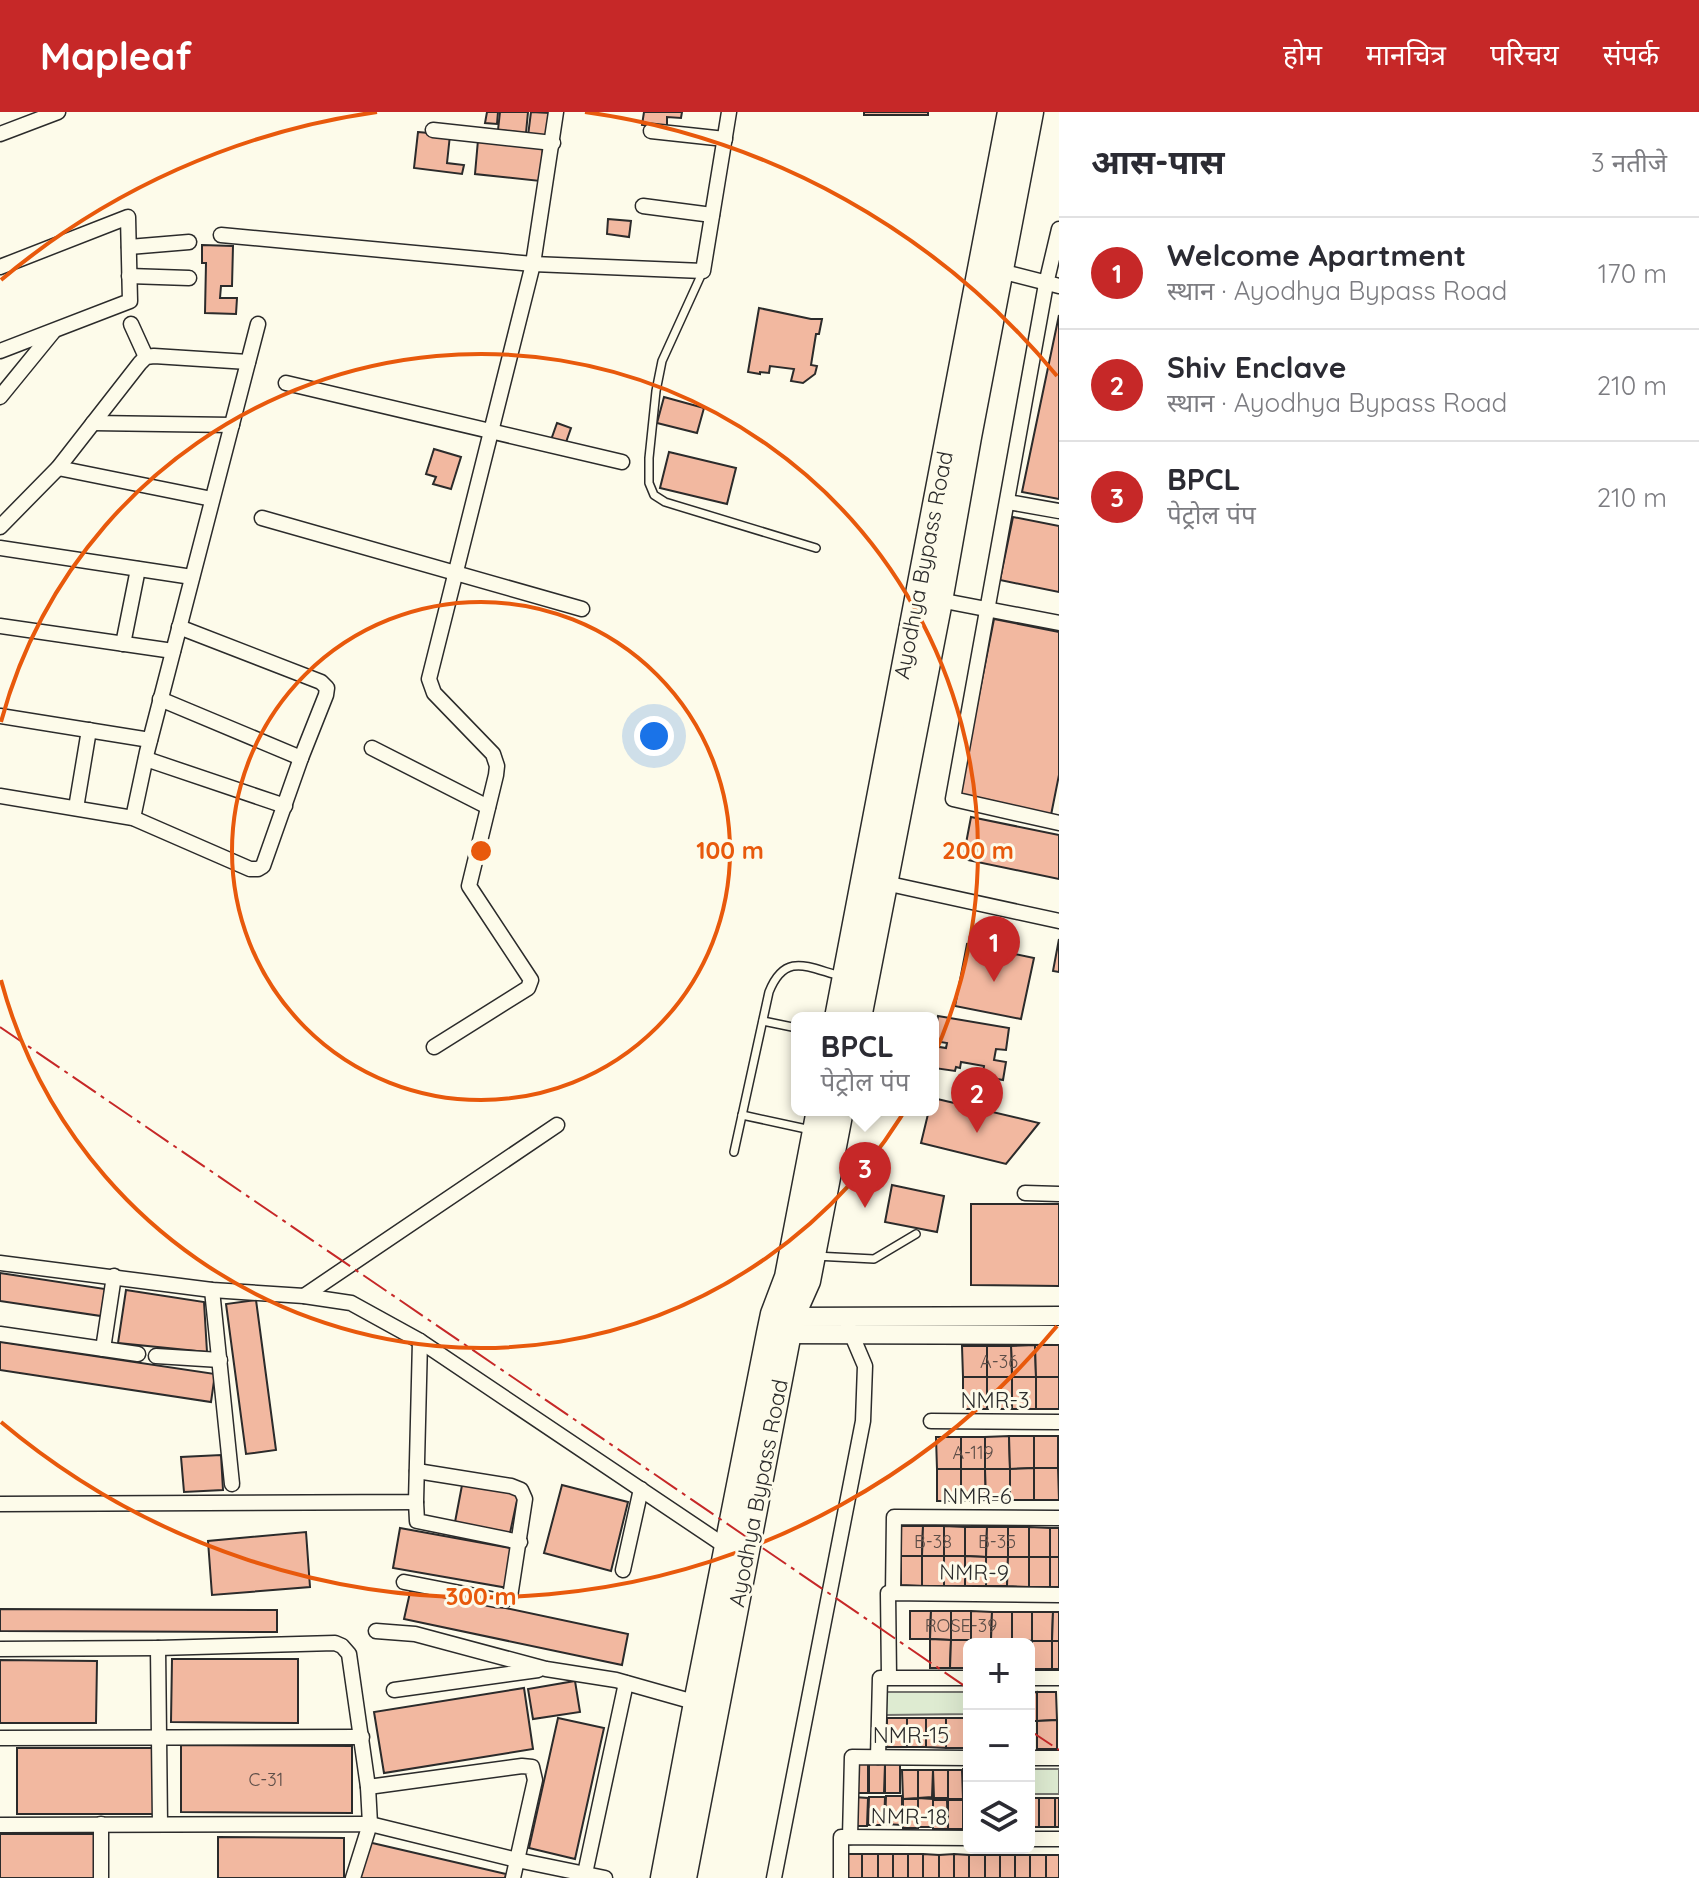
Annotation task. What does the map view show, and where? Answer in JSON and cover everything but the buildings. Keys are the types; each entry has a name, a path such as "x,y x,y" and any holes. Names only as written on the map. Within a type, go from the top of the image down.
{"main road":[{"name":"Ayodhya Bypass Road","path":"860,1012 885,883 1010,112"},
{"name":"Ayodhya Bypass Road","path":"838,1012 1000,271 1031,112"},
{"name":"Ayodhya Bypass Road","path":"781,1325 808,1281 828,1121"},
{"name":"Ayodhya Bypass Road","path":"663,1878 706,1705 781,1325 787,1277 828,1121"},
{"name":"Ayodhya Bypass Road","path":"684,1878 706,1705"}],"street":[{"path":"434,1047 528,988 531,980 469,886 496,775 496,760 434,693 430,686 430,672 533,264 556,112"},
{"path":"221,235 533,264 703,271 729,112"},
{"path":"0,134 49,113"},
{"path":"433,130 553,143"},
{"path":"651,131 725,139"},
{"path":"643,206 712,215"},
{"path":"0,267 128,217 130,301 0,351"},
{"path":"1059,229 1053,285 1008,502 953,799 1059,823"},
{"path":"129,247 189,242"},
{"path":"1000,271 1053,285"},
{"path":"129,276 189,278"},
{"path":"131,324 146,357"},
{"path":"133,818 160,699 258,324"},
{"path":"0,397 55,330"},
{"path":"0,527 58,468 146,357 248,362"},
{"path":"286,383 622,462"},
{"path":"93,423 232,425"},
{"path":"58,468 212,499"},
{"path":"1008,502 1059,511"},
{"path":"262,518 582,609"},
{"path":"0,548 192,577"},
{"path":"123,644 138,569"},
{"path":"929,598 1059,623"},
{"path":"0,626 173,651"},
{"path":"0,796 133,818 250,869 263,866 327,688 321,682 179,627"},
{"path":"160,699 301,758"},
{"path":"0,716 150,740"},
{"path":"76,808 89,730"},
{"path":"372,748 488,807"},
{"path":"146,759 285,806"},
{"path":"885,883 1059,921"},
{"path":"304,1296 557,1125"},
{"path":"1025,1193 1059,1194"},
{"path":"0,1263 212,1290 304,1296 351,1303 420,1341 736,1553"},
{"path":"103,1349 114,1276"},
{"path":"212,1290 232,1484"},
{"path":"781,1325 844,1316 1059,1316"},
{"path":"774,1878 863,1421 865,1366 844,1316"},
{"path":"781,1325 852,1335 1059,1335"},
{"path":"0,1334 138,1354"},
{"path":"420,1341 417,1521 520,1542"},
{"path":"156,1356 220,1360"},
{"name":"NMR-3","path":"931,1421 1059,1422"},
{"path":"404,1582 505,1600 510,1597 520,1542 525,1499 521,1490 417,1471"},
{"path":"623,1570 641,1489"},
{"path":"0,1504 416,1502"},
{"name":"NMR-6","path":"891,1593 894,1517 1059,1518"},
{"path":"878,1757 891,1593"},
{"name":"NMR-9","path":"891,1593 1059,1595"},
{"path":"376,1631 415,1634 546,1669 626,1683 706,1705"},
{"path":"0,1649 335,1643 342,1646 349,1654 362,1737 370,1824 353,1878"},
{"path":"158,1648 160,1824"},
{"path":"394,1690 546,1669"},
{"path":"885,1677 963,1678"},
{"path":"1035,1678 1059,1678"},
{"path":"584,1876 626,1683"},
{"path":"0,1738 362,1737"},
{"name":"NMR-15","path":"850,1837 852,1757 963,1758"},
{"path":"1035,1758 1059,1758"},
{"path":"368,1787 532,1767 535,1780 513,1878"},
{"path":"101,1824 101,1878"},
{"path":"0,1825 370,1824 584,1876 605,1878"},
{"name":"NMR-18","path":"841,1878 841,1837 963,1838"},
{"path":"1035,1839 1059,1839"}],"lane":[{"path":"703,271 662,361 649,458 649,483 654,495 665,502 816,548"},
{"path":"734,1152 769,992 775,978 784,968 800,965 844,977"},
{"path":"763,1021 791,1027"},
{"path":"742,1115 828,1121"},
{"path":"813,1256 874,1259 916,1234"}],"green space":[{"path":"885,1692 963,1692 963,1714 886,1715"},
{"path":"1035,1769 1059,1769 1059,1794 1035,1794"}],"power":[{"path":"0,1027 963,1685"},
{"path":"1035,1734 1059,1750"}],"place":[{"name":"Welcome Apartment","path":"994,982"},
{"name":"Shiv Enclave","path":"977,1133"},
{"name":"BPCL","path":"865,1208"}]}
